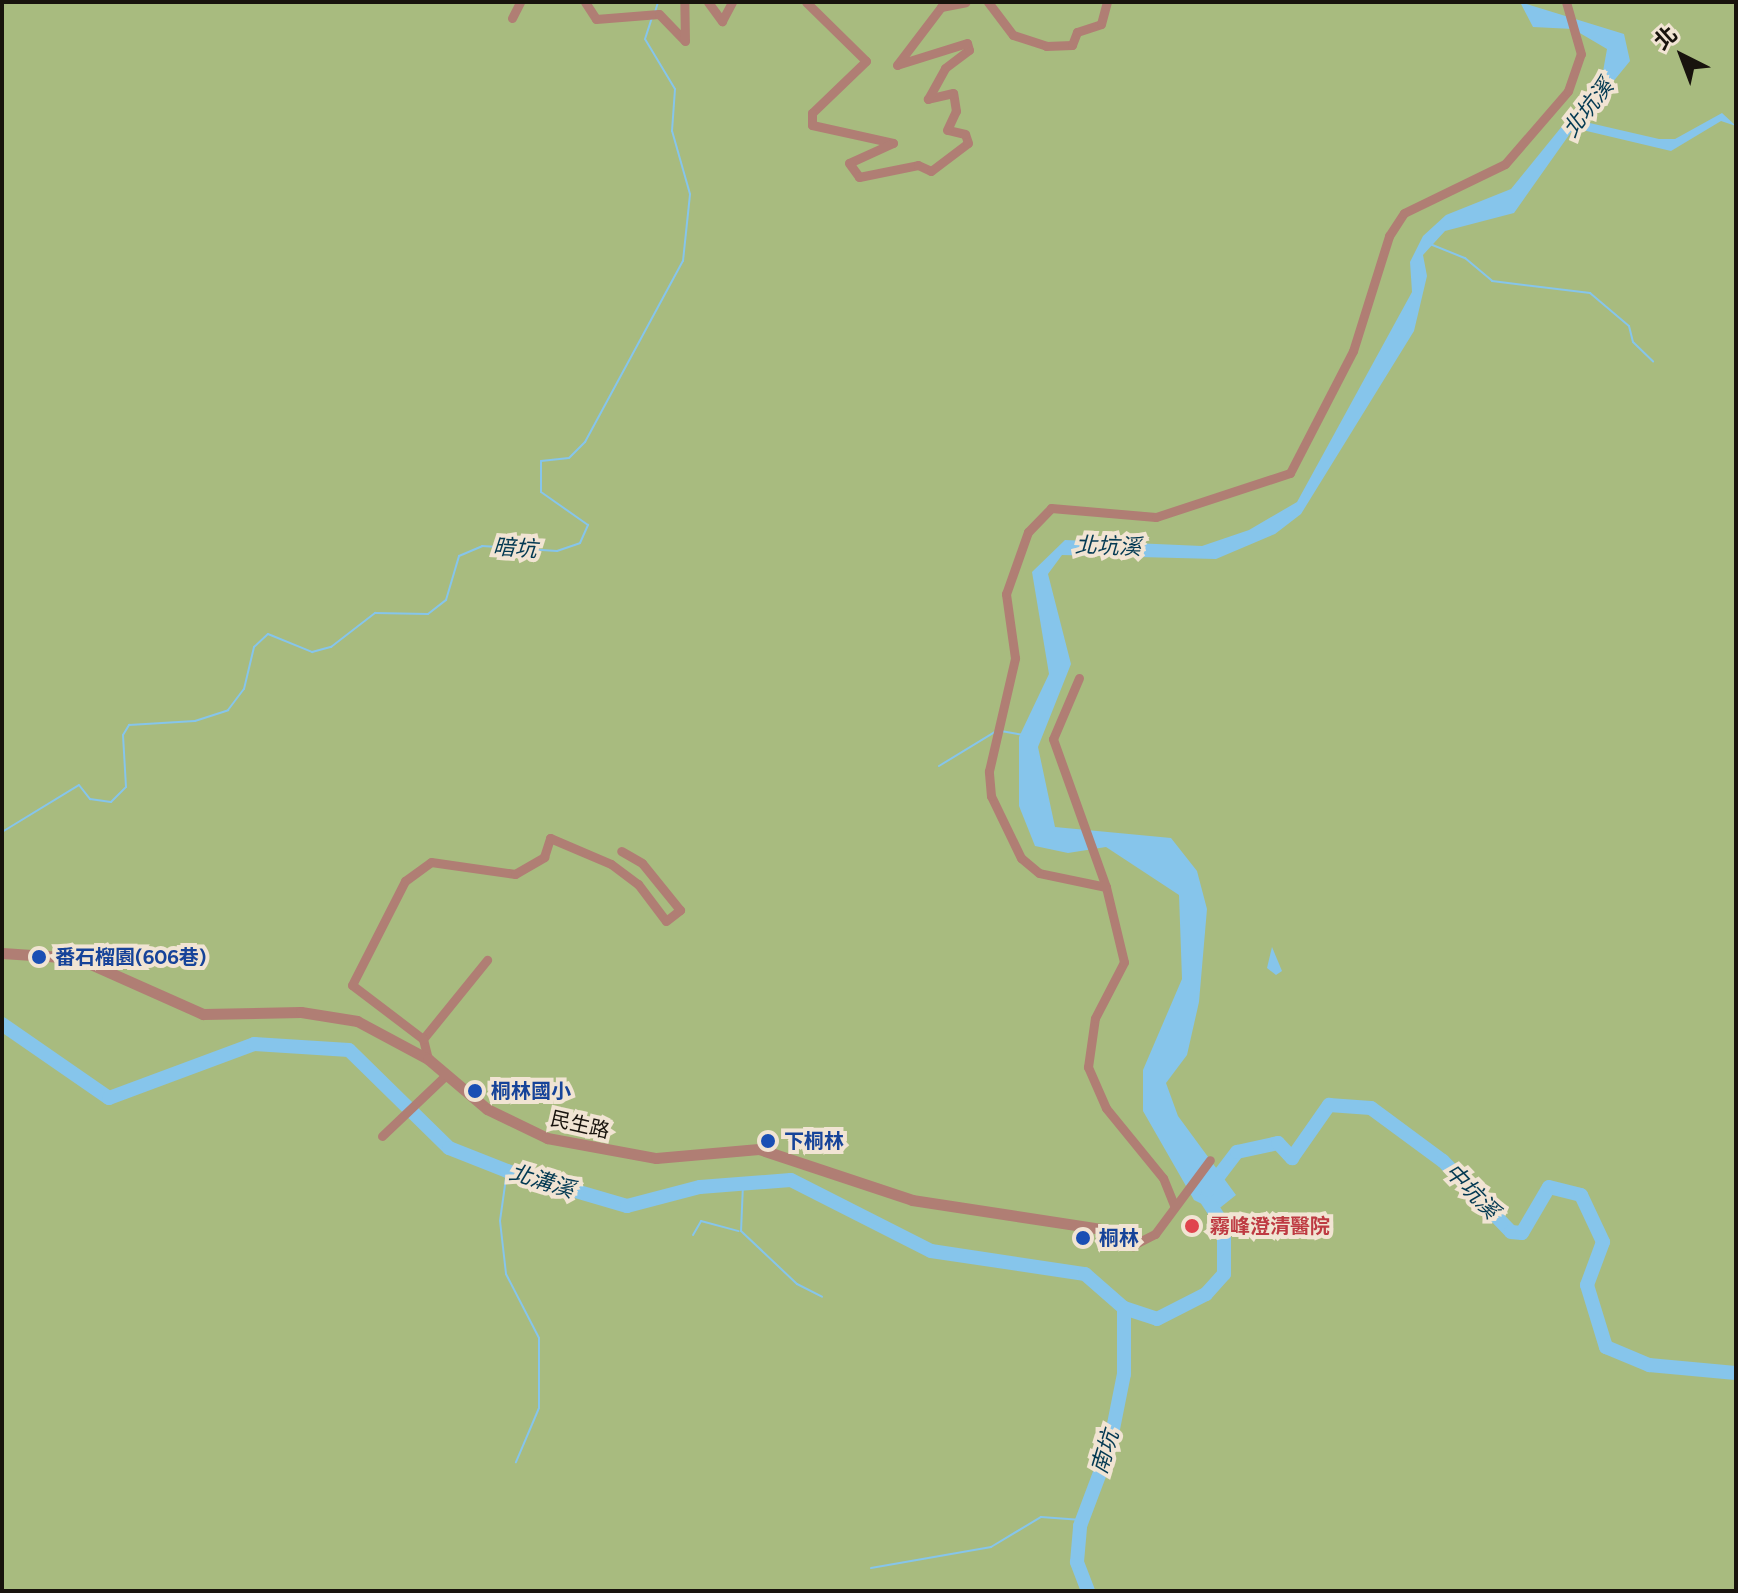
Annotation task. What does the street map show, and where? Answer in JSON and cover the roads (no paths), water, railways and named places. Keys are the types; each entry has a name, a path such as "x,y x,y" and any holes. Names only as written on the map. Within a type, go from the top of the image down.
{"street":[{"path":"512,18 520,2"},
{"path":"585,2 596,19 659,14 685,41 684,2"},
{"path":"708,2 722,21 732,2"},
{"path":"806,2 866,61 812,113 812,125 893,143 849,163 859,177 918,165 931,171 968,143 965,134 947,130 956,111 953,93 928,99 945,68 969,50 967,43 897,65 936,11 966,2"},
{"path":"988,2 1013,35 1046,46 1072,45 1077,32 1101,24 1107,2"},
{"path":"1106,887 1039,873 1021,858 991,796 997,737 1015,658 1006,594 1034,523 1051,508 1156,517 1280,481 1353,351 1396,224 1418,204 1480,179 1517,154 1568,91 1579,68 1578,42 1566,2"},
{"path":"1079,678 1053,739 1106,887 1124,962 1095,1018 1088,1067 1106,1108 1178,1201"},
{"path":"428,1059 423,1039 352,985 414,872 431,862 515,874 544,857 550,838 620,871 666,921 680,910 642,863 621,851"},
{"name":"民生路","path":"2,953 77,958 203,1014 338,1016 389,1034 428,1059 487,1109 547,1138 656,1158 759,1149 912,1200 1101,1229 1133,1245"},
{"path":"423,1039 487,960"},
{"path":"385,1134 445,1076"},
{"path":"1133,1245 1155,1234 1210,1160"}],"water":[{"name":"北坑溪","path":"1520,2 1624,34 1630,61 1581,121 1659,139 1675,139 1722,113 1736,126 1721,121 1671,151 1574,128 1514,213 1445,231 1423,255 1427,276 1414,331 1301,514 1275,534 1216,559 1062,555 1048,574 1071,664 1038,747 1055,827 1171,838 1197,871 1207,909 1199,1002 1187,1055 1166,1083 1178,1116 1236,1195 1216,1211 1194,1200 1143,1111 1143,1070 1182,979 1179,895 1106,847 1068,853 1035,846 1019,806 1019,737 1049,674 1032,572 1065,540 1202,546 1249,530 1297,502 1412,292 1410,262 1423,236 1446,215 1511,189 1602,77 1607,49 1573,29 1533,27"},
{"path":"1272,947 1282,971 1276,975 1267,968"}],"waterway":[{"name":"暗坑","path":"655,12 658,2"},
{"name":"暗坑","path":"2,832 79,785 90,799 111,802 126,787 123,735 129,725 195,721 228,710 244,689 254,647 268,634 312,652 331,647 375,613 428,614 446,600 459,556 482,546 557,551 580,543 588,525 541,492 541,461 569,458 585,442 683,261 690,194 672,131 675,89 645,39 652,18"},
{"path":"1430,244 1465,258 1492,281 1590,293 1629,326 1633,342 1653,361"},
{"path":"1001,731 1023,735"},
{"path":"939,766 995,732"},
{"name":"北溝溪","path":"2,1024 109,1098 254,1044 349,1050 449,1148 507,1171 627,1206 700,1187 791,1180 931,1251 1085,1274 1124,1308 1157,1319 1206,1294 1224,1274 1224,1226 1206,1198"},
{"name":"中坑溪","path":"1208,1190 1237,1152 1278,1143 1292,1158 1329,1105 1371,1108 1443,1161 1511,1232 1522,1233 1549,1187 1581,1195 1603,1242 1587,1285 1606,1347 1649,1365 1736,1373"},
{"path":"507,1171 500,1221 506,1274 539,1338 539,1408 516,1462"},
{"path":"743,1184 741,1231 797,1284 822,1297"},
{"path":"693,1235 701,1221 739,1231"},
{"name":"南坑","path":"1088,1591 1077,1562 1080,1526 1109,1449 1124,1374 1124,1308"},
{"path":"871,1568 991,1547 1041,1517 1082,1520"}],"place":[{"name":"番石榴園(606巷)","path":"39,957"},
{"name":"桐林國小","path":"475,1091"},
{"name":"下桐林","path":"768,1141"},
{"name":"霧峰澄清醫院","path":"1192,1226"},
{"name":"桐林","path":"1083,1238"}]}
